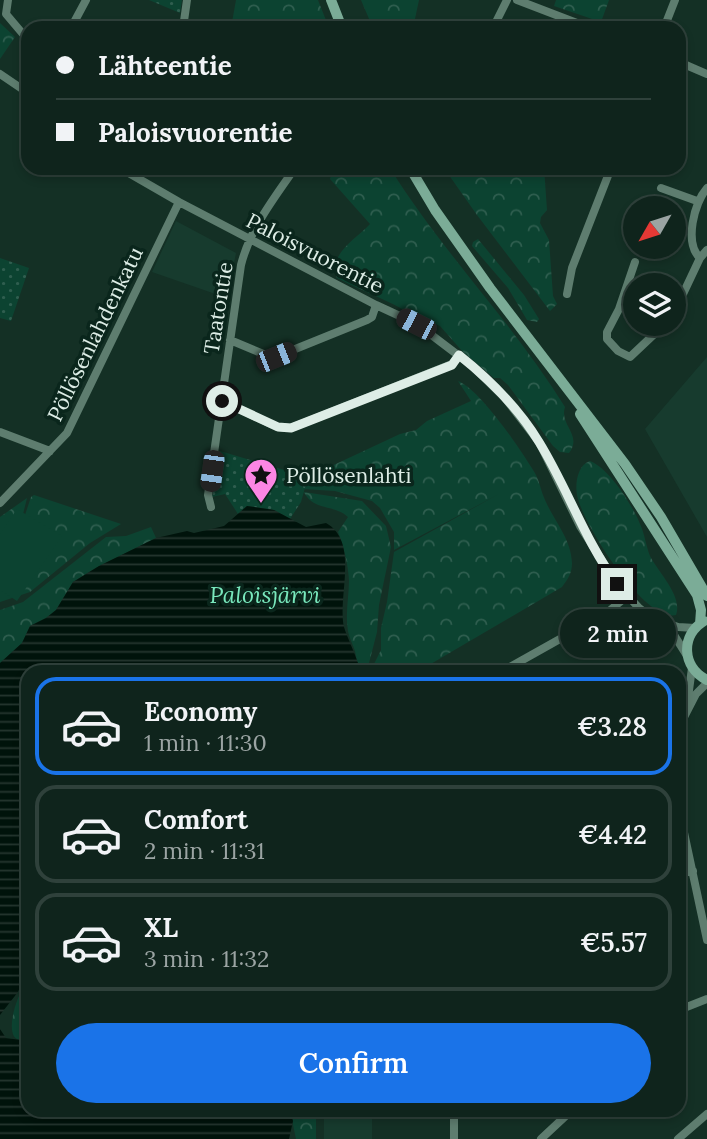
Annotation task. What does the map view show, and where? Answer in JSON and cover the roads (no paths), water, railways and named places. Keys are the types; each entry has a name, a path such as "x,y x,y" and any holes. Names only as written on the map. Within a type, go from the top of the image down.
{"main road":[{"path":"331,0 339,21"},
{"path":"414,175 459,245 554,372 691,584 700,604 701,624 687,641 686,654 692,668 707,681"},
{"path":"554,372 567,385 625,464 661,517 707,596"}],"street":[{"path":"8,0 6,13 21,31"},
{"path":"75,21 86,0"},
{"path":"184,21 187,0"},
{"path":"496,21 507,0"},
{"path":"517,0 572,21"},
{"path":"667,21 675,0"},
{"path":"686,65 707,74"},
{"path":"0,74 21,88"},
{"name":"Paloisvuorentie","path":"132,175 179,202 416,324 459,355 505,398 539,442 587,538 609,573 627,596 674,635 686,654"},
{"name":"Taatontie","path":"211,507 208,495 241,265 250,239 290,175"},
{"path":"567,294 572,268 608,175"},
{"path":"661,188 697,201"},
{"path":"700,258 692,246 697,201 707,188"},
{"name":"Pöllösenlahdenkatu","path":"0,503 67,433 179,202"},
{"path":"686,288 700,258 707,250"},
{"path":"631,273 635,262"},
{"path":"623,297 607,332 607,340 618,351 630,357 652,336"},
{"path":"230,340 273,358 367,320 372,317 376,305"},
{"path":"222,401 278,427 291,428 452,365 459,355"},
{"path":"0,432 50,451"},
{"path":"513,665 608,612 627,596"},
{"name":"Paloisvuorentie","path":"653,618 678,627 701,624"},
{"path":"687,708 692,668"},
{"path":"687,708 707,681"},
{"path":"686,840 707,940"},
{"path":"686,872 693,871"},
{"path":"686,1007 707,999"},
{"path":"678,1139 707,1114"},
{"path":"454,1117 454,1139"},
{"path":"541,1139 565,1117"}],"water":[{"name":"Paloisjärvi","path":"247,506 274,510 306,527 326,523 336,532 345,556 344,627 357,665 21,665 21,984 0,1015 0,663 22,643 30,626 56,610 73,582 99,566 156,538 224,526"},
{"path":"0,1029 6,1038 21,1040 21,1117 292,1117 293,1121 289,1139 0,1139"}],"place":[{"name":"Pöllösenlahti","path":"261,505"}]}
